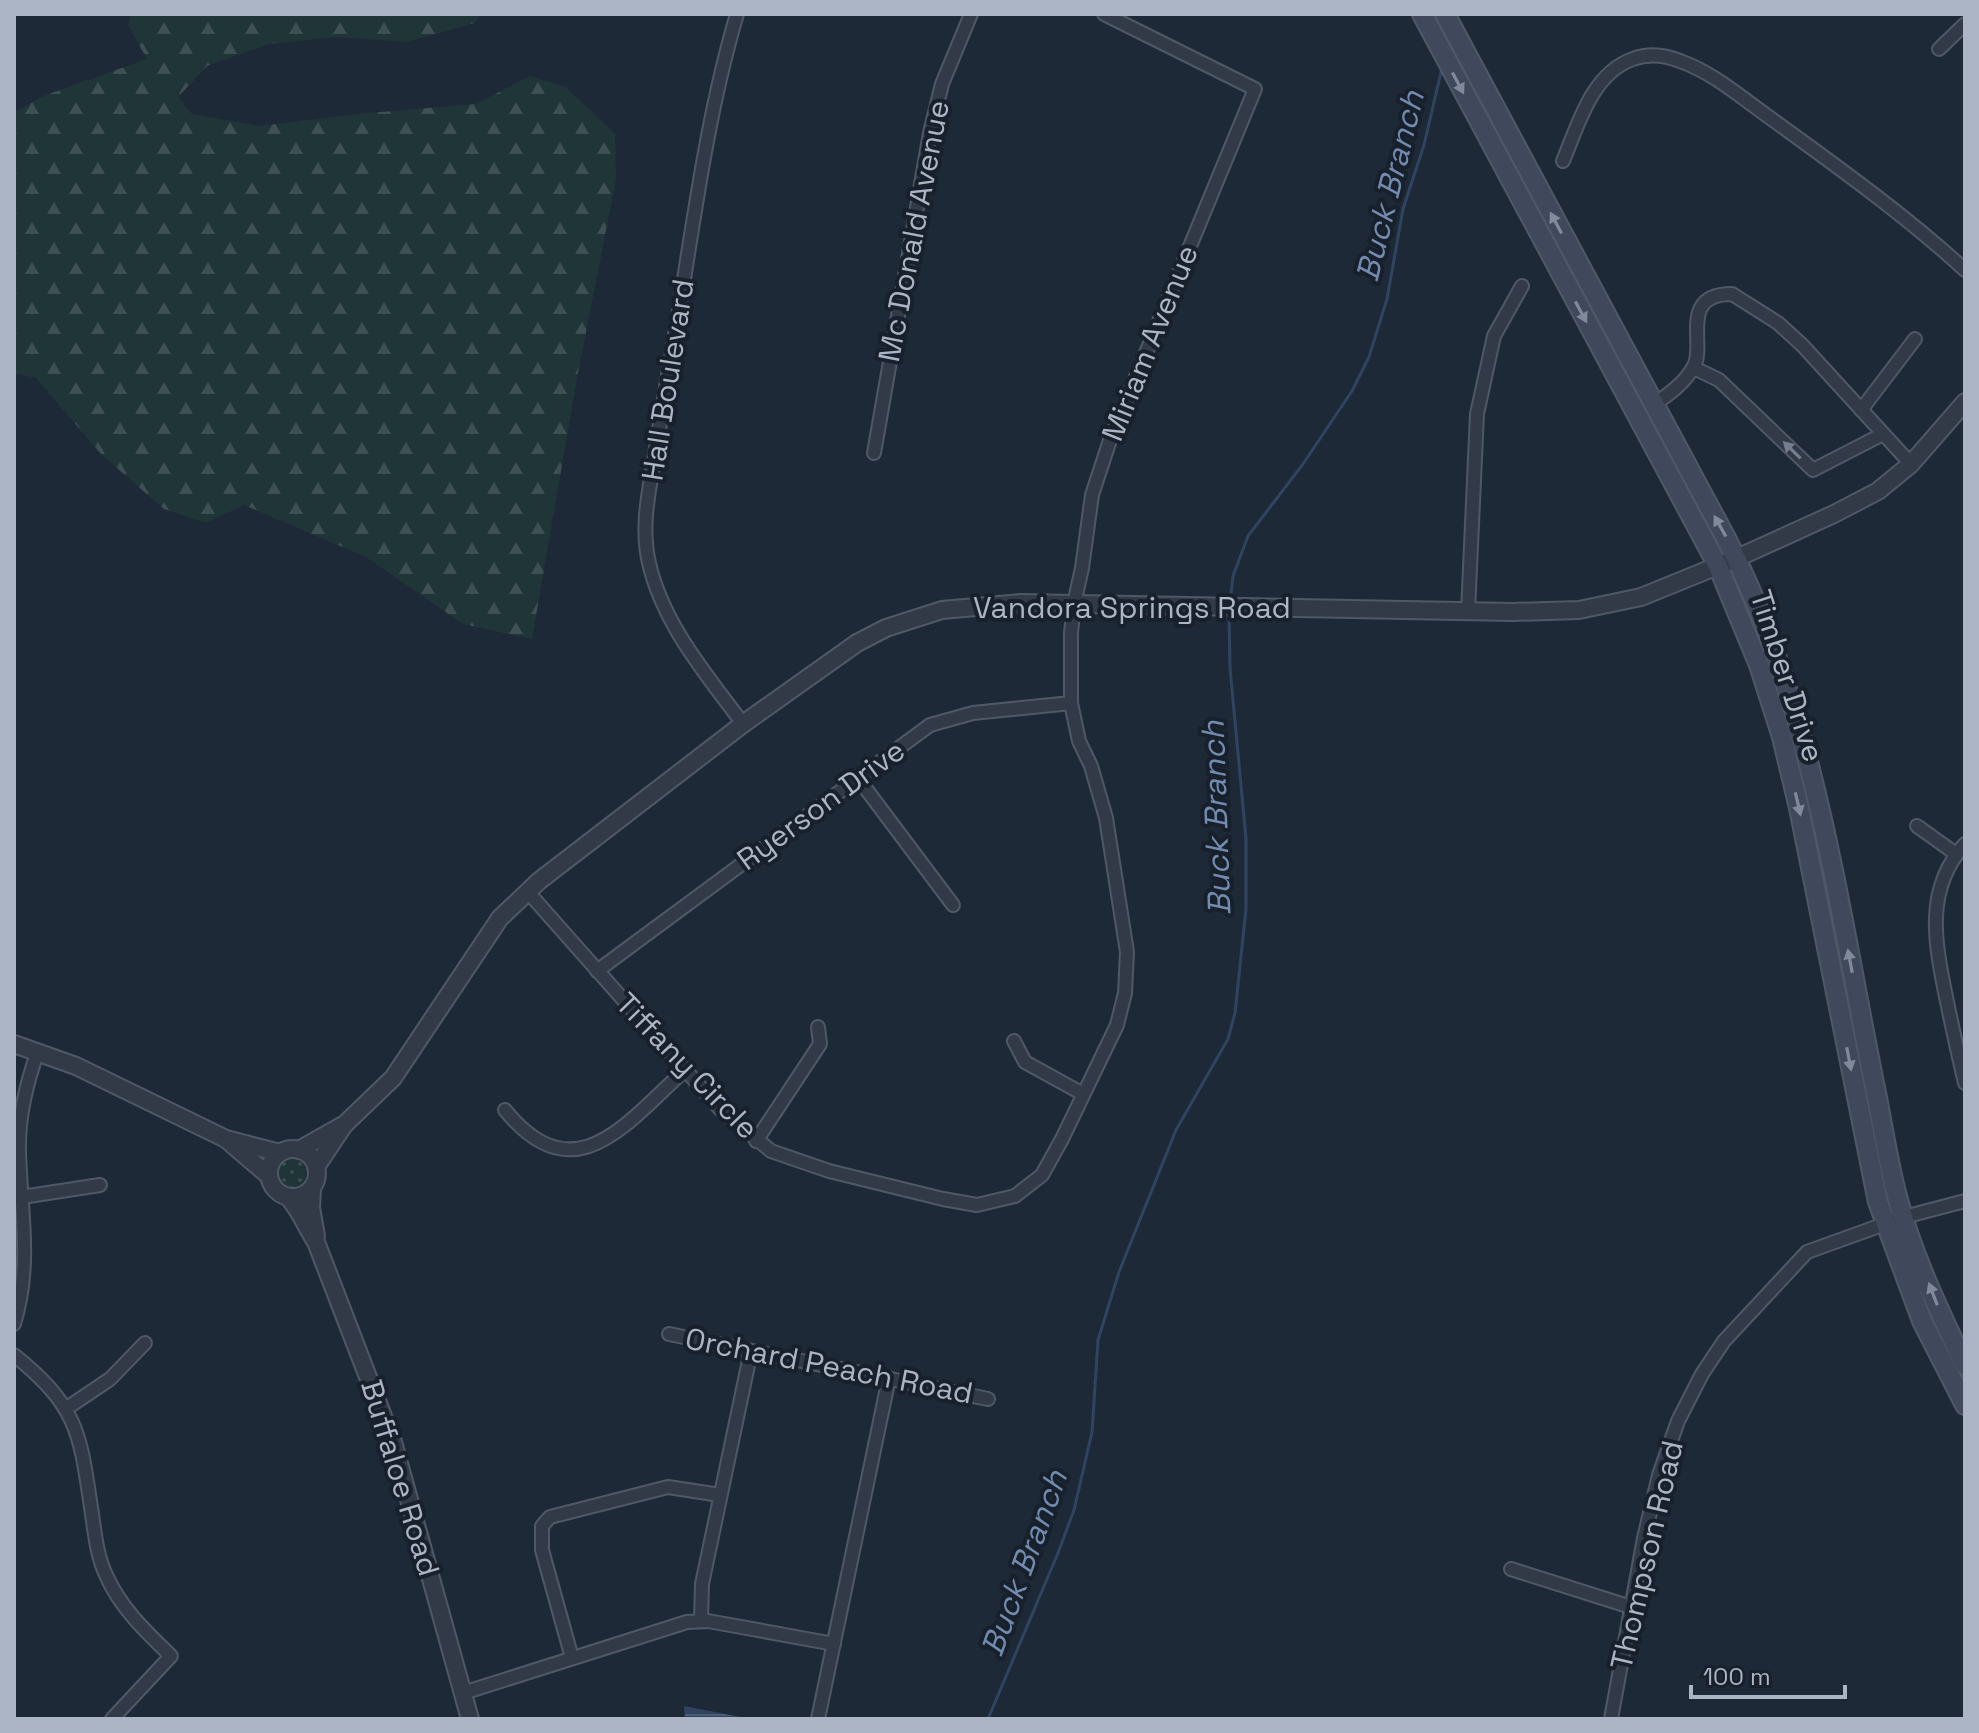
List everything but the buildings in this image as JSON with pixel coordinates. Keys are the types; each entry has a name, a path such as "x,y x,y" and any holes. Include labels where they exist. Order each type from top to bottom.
{"main road":[{"name":"Timber Drive","path":"1422,14 1718,566 1759,665 1782,737 1808,854 1878,1202 1922,1321 1965,1405"},
{"name":"Timber Drive","path":"1445,14 1737,558 1778,659 1802,731 1897,1196 1940,1313 1965,1365"}],"street":[{"name":"Hall Boulevard","path":"737,14 717,91 662,408 645,516 645,538 653,581 664,607 702,669 743,724"},
{"name":"Mc Donald Avenue","path":"874,453 930,133 942,84 971,14"},
{"name":"Miriam Avenue","path":"1074,604 1092,495 1110,440 1255,89 1104,14"},
{"path":"1939,49 1965,24"},
{"path":"1563,161 1588,102 1609,71 1634,58 1656,55 1671,57 1711,76 1827,159 1904,216 1965,270"},
{"path":"1468,612 1477,414 1494,336 1522,286"},
{"path":"1653,405 1675,390 1694,368 1697,355 1696,321 1702,308 1711,298 1732,294 1778,323 1794,338 1911,464"},
{"path":"1861,410 1915,339"},
{"path":"1694,368 1719,380 1813,470 1883,434"},
{"name":"Vandora Springs Road","path":"316,1167 345,1124 393,1078 500,918 539,881 743,724 857,643 886,628 942,610 969,606 1074,604 1468,612 1583,609 1641,597 1737,558 1878,491 1911,464 1965,402"},
{"name":"Tiffany Circle","path":"528,892 720,1109 756,1141 790,1160 977,1205 1015,1196 1042,1175 1117,1025 1125,993 1127,952 1106,818 1091,766 1079,741 1071,703 1074,604"},
{"name":"Ryerson Drive","path":"597,971 930,725 947,718 1071,703"},
{"path":"857,777 953,905"},
{"path":"1917,826 1960,849 1935,906 1934,940 1965,1083"},
{"path":"756,1141 820,1044 818,1027"},
{"path":"1014,1041 1025,1062 1083,1094"},
{"path":"14,1044 38,1051 139,1095 226,1139 280,1153 299,1150 307,1154 316,1167 312,1188 301,1196 288,1197 275,1190 269,1176 226,1139"},
{"path":"14,1324 26,1245 19,1151 22,1114 38,1051"},
{"path":"505,1110 532,1139 559,1150 589,1148 610,1137 685,1070"},
{"name":"Vandora Springs Road","path":"299,1150 345,1124"},
{"path":"269,1176 271,1163 280,1153"},
{"path":"22,1197 100,1185"},
{"name":"Buffaloe Road","path":"312,1188 311,1208 316,1242 393,1442 470,1719"},
{"name":"Buffaloe Road","path":"288,1197 299,1210 316,1242"},
{"name":"Thompson Road","path":"1611,1719 1644,1538 1663,1465 1678,1421 1724,1341 1807,1252 1885,1223 1965,1201"},
{"name":"Orchard Peach Road","path":"669,1334 988,1399"},
{"path":"67,1408 110,1379 145,1343"},
{"path":"701,1621 702,1584 751,1351"},
{"path":"14,1355 40,1376 67,1408 79,1433 104,1572 113,1591 133,1618 171,1656 112,1719"},
{"path":"818,1719 889,1378"},
{"path":"572,1658 542,1550 542,1526 550,1517 668,1487 720,1495"},
{"path":"1511,1569 1631,1607"},
{"path":"463,1693 687,1622 701,1621 834,1644"}],"green space":[{"path":"131,14 480,14 475,23 406,42 336,37 269,44 207,66 178,97 192,114 260,126 476,104 530,76 566,87 615,134 616,179 577,378 532,639 463,624 366,557 244,505 206,523 164,509 102,455 36,378 14,373 14,112 46,95 147,59 128,25"},
{"path":"292,1159 302,1163 306,1173 302,1183 292,1187 282,1183 278,1173 282,1163"}],"water":[{"path":"684,1706 750,1719 685,1719"}],"waterway":[{"name":"Buck Branch","path":"1230,602 1233,576 1248,536 1303,464 1352,391 1369,357 1387,299 1403,209 1424,145 1442,68"},
{"name":"Buck Branch","path":"988,1719 1074,1510 1092,1432 1098,1340 1119,1272 1176,1130 1228,1039 1235,1013 1246,909 1246,839 1230,668 1229,613"}]}
